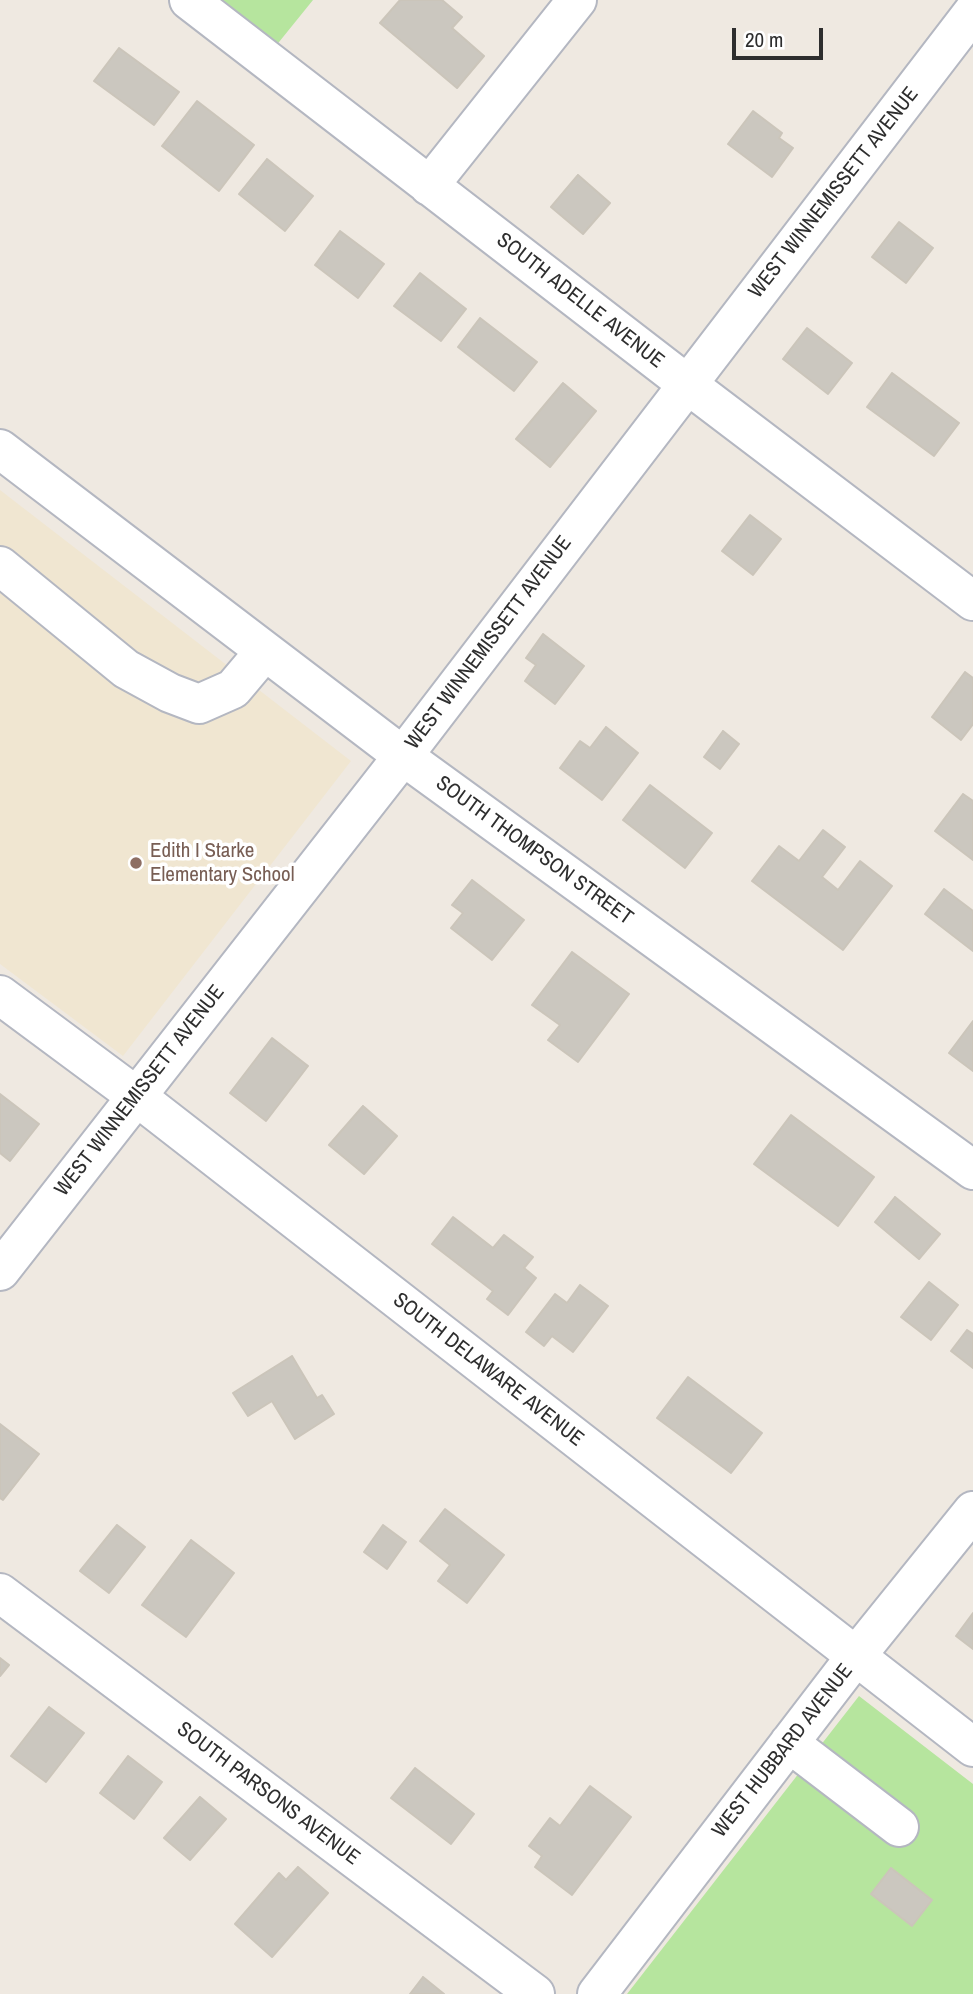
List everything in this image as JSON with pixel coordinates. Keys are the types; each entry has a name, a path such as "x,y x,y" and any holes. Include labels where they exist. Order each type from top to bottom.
{"street":[{"name":"SOUTH ADELLE AVENUE","path":"188,0 973,601"},
{"path":"429,186 577,0"},
{"name":"WEST WINNEMISSETT AVENUE","path":"0,1271 403,756 973,12"},
{"name":"SOUTH THOMPSON STREET","path":"0,449 403,756 973,1170"},
{"path":"0,566 126,669 170,693 199,704 233,689 265,651"},
{"name":"SOUTH DELAWARE AVENUE","path":"0,995 136,1096 973,1747"},
{"name":"WEST HUBBARD AVENUE","path":"597,1994 856,1656 973,1511"},
{"name":"SOUTH PARSONS AVENUE","path":"0,1594 536,1994"},
{"path":"789,1744 899,1827"}],"shaded area":[{"name":"Edith I Starke Elementary School","path":"0,490 351,761 123,1056 0,964"}],"green space":[{"path":"214,0 313,0 275,47"},
{"path":"859,1696 973,1784 973,1994 627,1994"}],"building":[{"path":"400,0 442,0 462,17 452,28 484,56 457,88 380,23"},
{"path":"119,48 179,92 154,125 94,81"},
{"path":"197,101 254,145 219,191 162,146"},
{"path":"753,111 782,133 779,138 793,148 772,177 728,144"},
{"path":"267,159 313,196 285,231 239,194"},
{"path":"578,175 610,203 583,234 551,207"},
{"path":"899,222 933,248 906,283 872,257"},
{"path":"340,231 384,264 358,298 315,265"},
{"path":"420,273 466,309 441,341 394,306"},
{"path":"480,318 537,362 514,391 458,347"},
{"path":"807,328 852,363 828,394 783,359"},
{"path":"892,373 959,423 934,456 867,407"},
{"path":"563,383 596,411 550,467 516,439"},
{"path":"750,515 781,539 753,575 722,551"},
{"path":"543,634 584,666 555,704 525,681 536,665 526,658"},
{"path":"965,672 973,678 973,724 961,740 932,717"},
{"path":"606,727 638,753 602,800 560,768 580,741 590,748"},
{"path":"723,731 739,744 720,769 704,757"},
{"path":"650,785 712,833 685,868 623,820"},
{"path":"963,794 973,801 973,860 935,831"},
{"path":"823,830 845,847 822,877 838,890 860,861 892,886 843,950 752,881 779,846 799,861"},
{"path":"472,880 524,920 492,960 451,928 463,913 452,905"},
{"path":"944,889 973,911 973,951 925,914"},
{"path":"572,952 629,994 578,1062 548,1040 560,1025 532,1005"},
{"path":"973,1021 973,1071 949,1053"},
{"path":"272,1038 308,1066 266,1121 230,1093"},
{"path":"0,1094 39,1124 10,1161 0,1153"},
{"path":"363,1106 397,1136 364,1174 329,1145"},
{"path":"791,1115 874,1177 838,1226 754,1164"},
{"path":"895,1197 940,1234 919,1259 875,1222"},
{"path":"453,1217 493,1248 504,1235 533,1257 524,1268 536,1278 508,1315 487,1299 493,1291 432,1244"},
{"path":"929,1282 958,1305 931,1340 901,1317"},
{"path":"580,1285 608,1306 573,1352 552,1336 544,1346 526,1332 555,1294 567,1303"},
{"path":"967,1330 973,1334 973,1368 951,1351"},
{"path":"292,1356 317,1398 322,1395 334,1414 295,1439 272,1401 248,1416 233,1393"},
{"path":"688,1377 762,1433 731,1473 657,1418"},
{"path":"0,1424 39,1454 3,1500 0,1498"},
{"path":"445,1509 504,1555 467,1603 438,1581 450,1565 420,1541"},
{"path":"117,1525 145,1547 109,1593 80,1571"},
{"path":"383,1525 406,1542 387,1569 364,1552"},
{"path":"191,1540 234,1573 186,1637 142,1605"},
{"path":"973,1613 973,1649 956,1636"},
{"path":"0,1658 9,1665 0,1676"},
{"path":"49,1707 84,1733 46,1782 11,1756"},
{"path":"128,1756 162,1782 134,1819 100,1793"},
{"path":"415,1768 474,1814 451,1844 391,1798"},
{"path":"590,1786 631,1817 572,1895 535,1867 542,1856 529,1846 550,1818 560,1826"},
{"path":"200,1797 226,1819 190,1860 164,1838"},
{"path":"298,1867 328,1893 272,1957 235,1924 279,1873 286,1880"},
{"path":"891,1868 932,1900 912,1926 871,1894"},
{"path":"423,1977 444,1994 410,1994"}],"place":[{"name":"Edith I Starke Elementary School","path":"136,863"}]}
